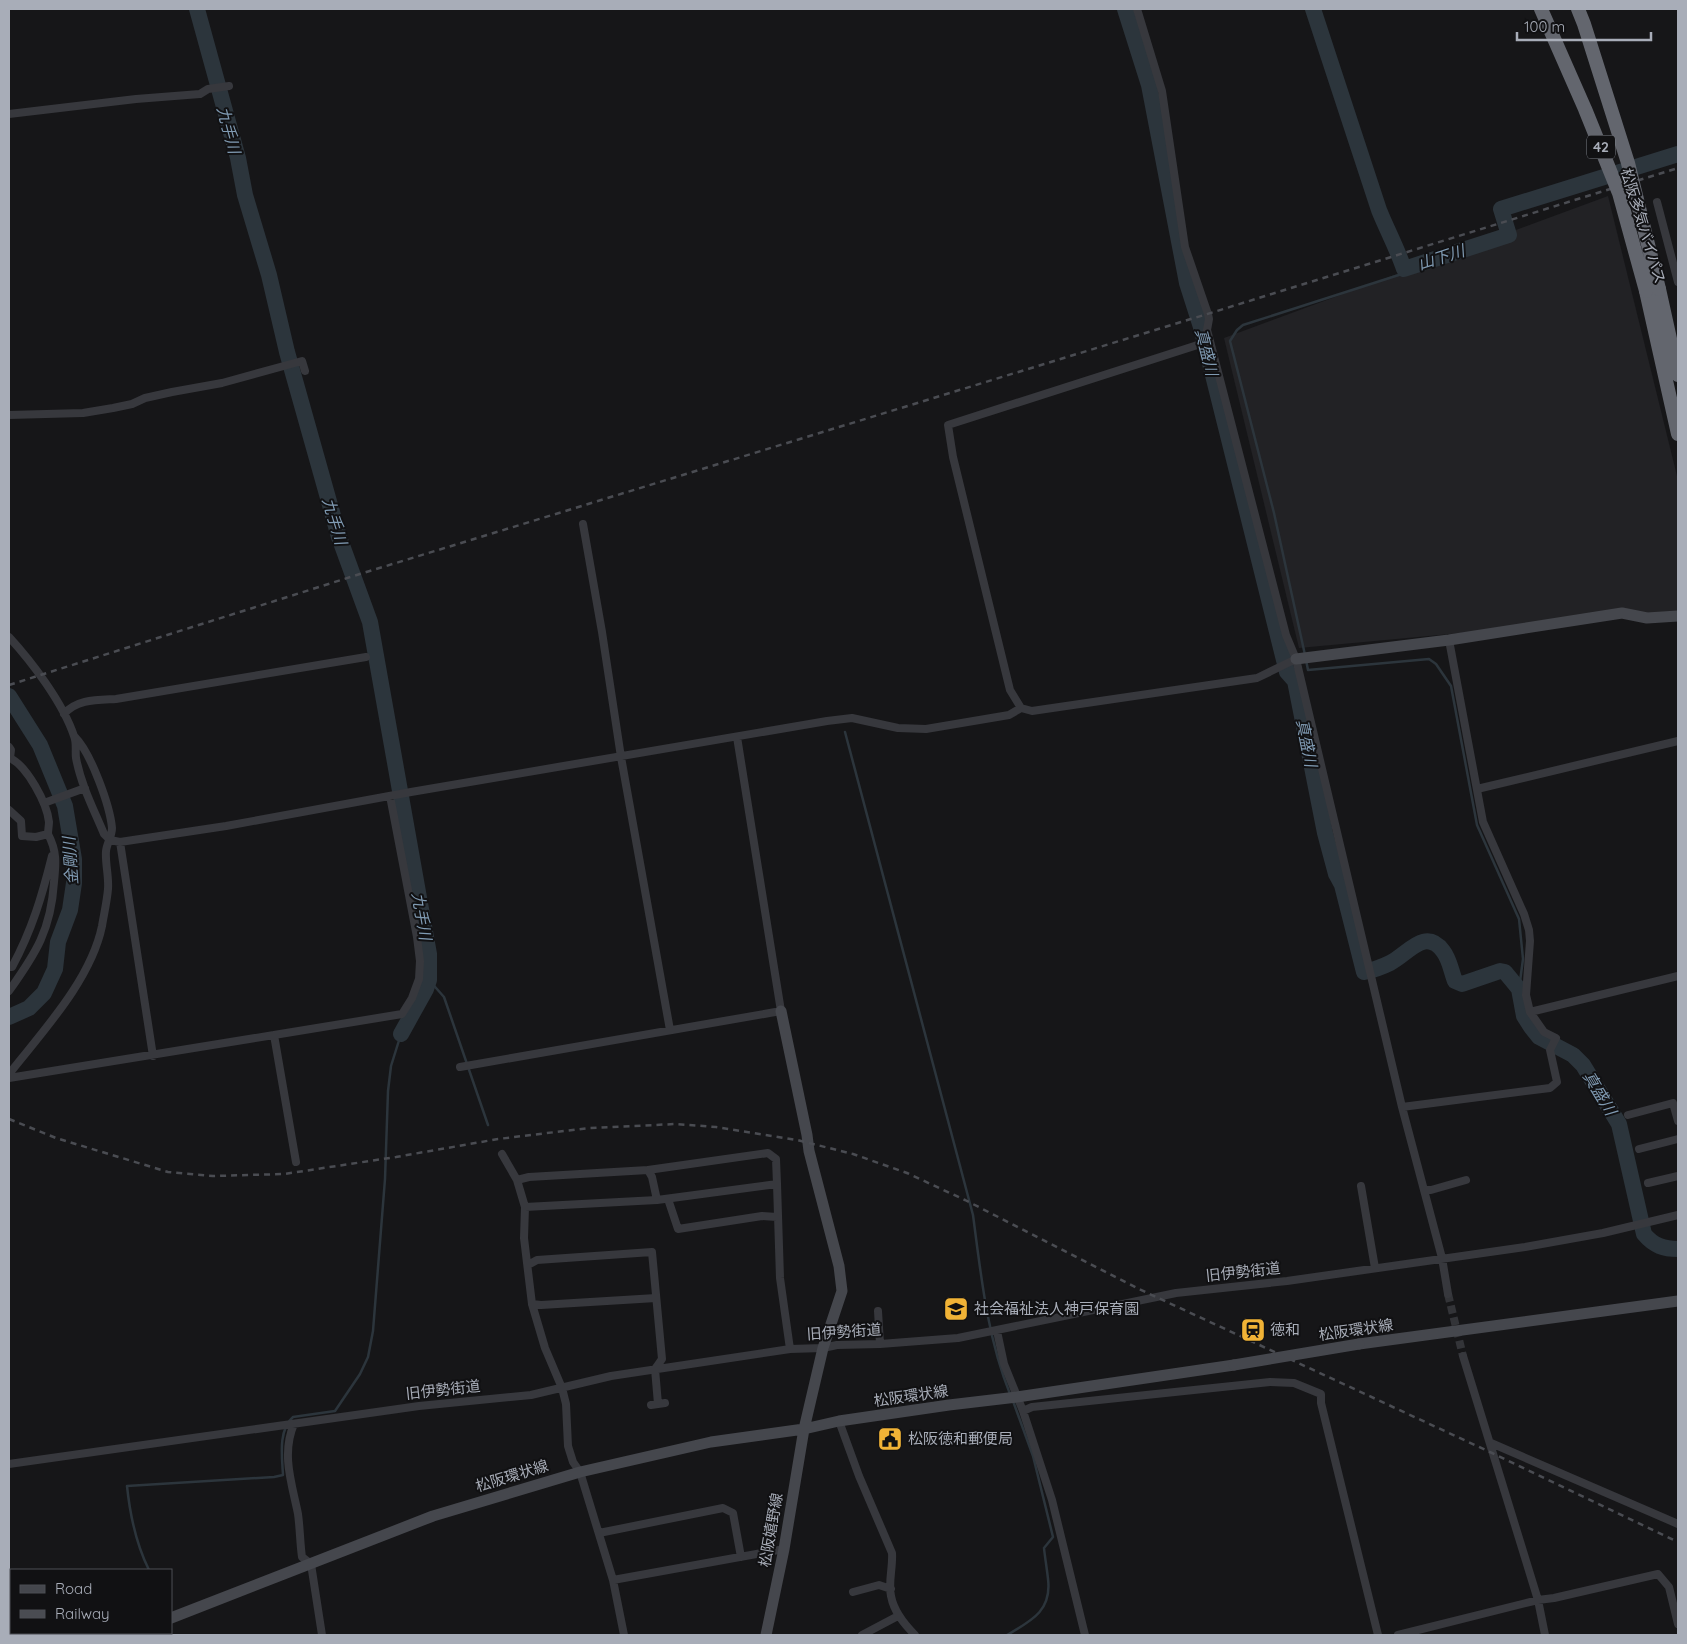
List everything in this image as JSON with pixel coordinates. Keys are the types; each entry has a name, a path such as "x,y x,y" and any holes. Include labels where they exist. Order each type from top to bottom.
{"highway":[{"name":"松阪多気バイパス","path":"1541,9 1619,193 1678,375"},
{"name":"松阪多気バイパス","path":"1578,9 1628,163 1678,434"}],"main road":[{"path":"1298,659 1449,640 1622,613 1647,618 1678,616"},
{"name":"松阪嬉野線","path":"766,1635 784,1549 804,1429 823,1348 842,1291 841,1275 809,1151 781,1012"},
{"name":"松阪環状線","path":"172,1618 433,1516 580,1472 711,1442 949,1405 1017,1397 1234,1365 1359,1344 1678,1301"}],"street":[{"path":"1137,9 1162,91 1185,247 1208,314 1207,330 1286,634 1298,659 1371,979 1402,1107 1442,1258 1448,1294"},
{"path":"9,114 136,99 200,94 208,89 229,86"},
{"path":"1656,202 1678,282"},
{"path":"1210,341 948,425 953,456 1010,690 1021,708 1032,711 1257,678 1298,659"},
{"path":"9,415 83,412 113,408 132,404 145,398 222,383 302,361 305,371"},
{"path":"582,524 670,1030"},
{"path":"9,637 29,659 64,714 75,737 81,743 93,768 110,814 112,831 106,851 108,889 101,929 90,960 71,994 9,1076"},
{"path":"1402,1107 1550,1088 1557,1082 1550,1050 1556,1038 1544,1032 1530,1012 1526,995 1530,941 1529,930 1524,914 1483,822 1449,640"},
{"path":"64,714 70,707 87,700 116,699 366,657"},
{"path":"75,737 76,758 82,789 104,834 110,840 120,842 226,826 827,721 852,718 898,728 926,728 1009,715 1021,708"},
{"path":"460,1067 781,1012 737,737"},
{"path":"1477,789 1678,741"},
{"path":"9,748 11,750 10,758 17,761 33,783 44,804 49,822 48,834 54,846 56,866 53,901 47,926 32,959 9,991"},
{"path":"44,804 82,789"},
{"path":"9,1076 153,1056 402,1014 412,998 419,979 420,960 390,796"},
{"path":"9,810 21,821 22,836 36,837 48,834"},
{"path":"120,842 153,1056"},
{"path":"9,967 12,967 28,937 44,891 54,846"},
{"path":"1530,1012 1678,976"},
{"path":"274,1035 296,1162"},
{"path":"1628,1115 1673,1103 1678,1121"},
{"path":"1639,1149 1678,1139"},
{"path":"517,1180 529,1177 648,1170 768,1153 776,1159 780,1278 790,1350"},
{"path":"502,1154 517,1180 525,1207 524,1238 532,1304 545,1348 562,1388 567,1411 568,1446 573,1462 580,1472 614,1580 624,1635"},
{"path":"648,1170 652,1177 657,1200"},
{"path":"1648,1183 1678,1176"},
{"path":"1424,1190 1431,1190 1466,1180"},
{"path":"525,1207 668,1199 776,1184"},
{"path":"1361,1186 1375,1268"},
{"path":"668,1199 678,1229 762,1216 777,1217"},
{"name":"旧伊勢街道","path":"9,1464 419,1406 531,1395 611,1376 790,1350 823,1348 837,1345 958,1338 1176,1293 1287,1281 1524,1247 1603,1233 1678,1216"},
{"path":"528,1265 537,1260 652,1252 662,1360 655,1369 658,1404"},
{"path":"532,1304 656,1298"},
{"path":"878,1311 880,1344"},
{"path":"997,1331 1004,1364 1023,1411 1038,1470 1052,1500 1084,1635"},
{"path":"1463,1356 1538,1600 1545,1635"},
{"path":"1023,1411 1032,1407 1270,1382 1294,1383 1321,1394 1321,1403 1378,1635"},
{"path":"839,1422 859,1476 892,1553 890,1595 898,1616 912,1634"},
{"path":"294,1424 288,1436 288,1474 298,1516 302,1556 311,1564 322,1635"},
{"path":"1491,1443 1678,1524"},
{"path":"282,1490 292,1487"},
{"path":"599,1533 723,1508 733,1513 741,1557"},
{"path":"614,1580 784,1549"},
{"path":"1398,1635 1538,1600 1658,1574 1669,1587 1678,1624"},
{"path":"853,1592 879,1585 891,1590"},
{"path":"862,1635 898,1616"}],"shaded area":[{"path":"1608,196 1678,480 1678,613 1299,648 1224,338"}],"waterway":[{"name":"九手川","path":"197,9 238,158 245,195 269,275 287,352 339,537 370,622 429,954 429,980 426,989 401,1034"},
{"name":"真盛川","path":"1125,9 1149,85 1187,283 1201,327 1287,672 1295,681 1325,833 1336,874 1342,885 1364,972 1387,964 1416,945 1430,941 1443,951 1455,981 1462,984 1500,971 1505,972 1519,989 1524,1016 1531,1027 1539,1037 1573,1055 1583,1065 1619,1124 1644,1234 1660,1246 1678,1249"},
{"name":"山下川","path":"1313,9 1379,210 1404,269 1509,235 1501,209 1678,154"},
{"path":"1305,655 1274,513 1230,341 1237,330 1243,325 1405,273 1404,269"},
{"path":"1306,660 1308,670 1429,659 1436,664 1451,686 1477,825 1519,919 1523,959 1519,989"},
{"name":"金剛川","path":"9,696 40,745 65,806 74,859 74,883 70,910 58,942 55,969 44,993 29,1008 9,1017"},
{"path":"845,732 973,1215 990,1328 1010,1394"},
{"path":"429,980 444,997 488,1125"},
{"path":"149,1569 140,1550 134,1529 127,1486 283,1475 282,1444 288,1422 293,1417 335,1411 360,1374 368,1357 373,1331 385,1179 388,1091 391,1066 401,1034"},
{"path":"1007,1635 1032,1620 1047,1599 1048,1579 1044,1548 1053,1537 1033,1456 1013,1401"}],"tunnel":[{"path":"1448,1294 1463,1356"}],"railway":[{"path":"9,685 360,574 1678,168"},
{"path":"9,1119 56,1138 168,1172 213,1176 284,1174 498,1139 589,1128 676,1124 716,1127 797,1140 853,1154 907,1173 965,1200 1139,1289 1492,1453 1678,1542"}],"place":[{"name":"社会福祉法人神戸保育園","path":"956,1309"},
{"name":"徳和","path":"1253,1330"},
{"name":"松阪徳和郵便局","path":"890,1439"}]}
